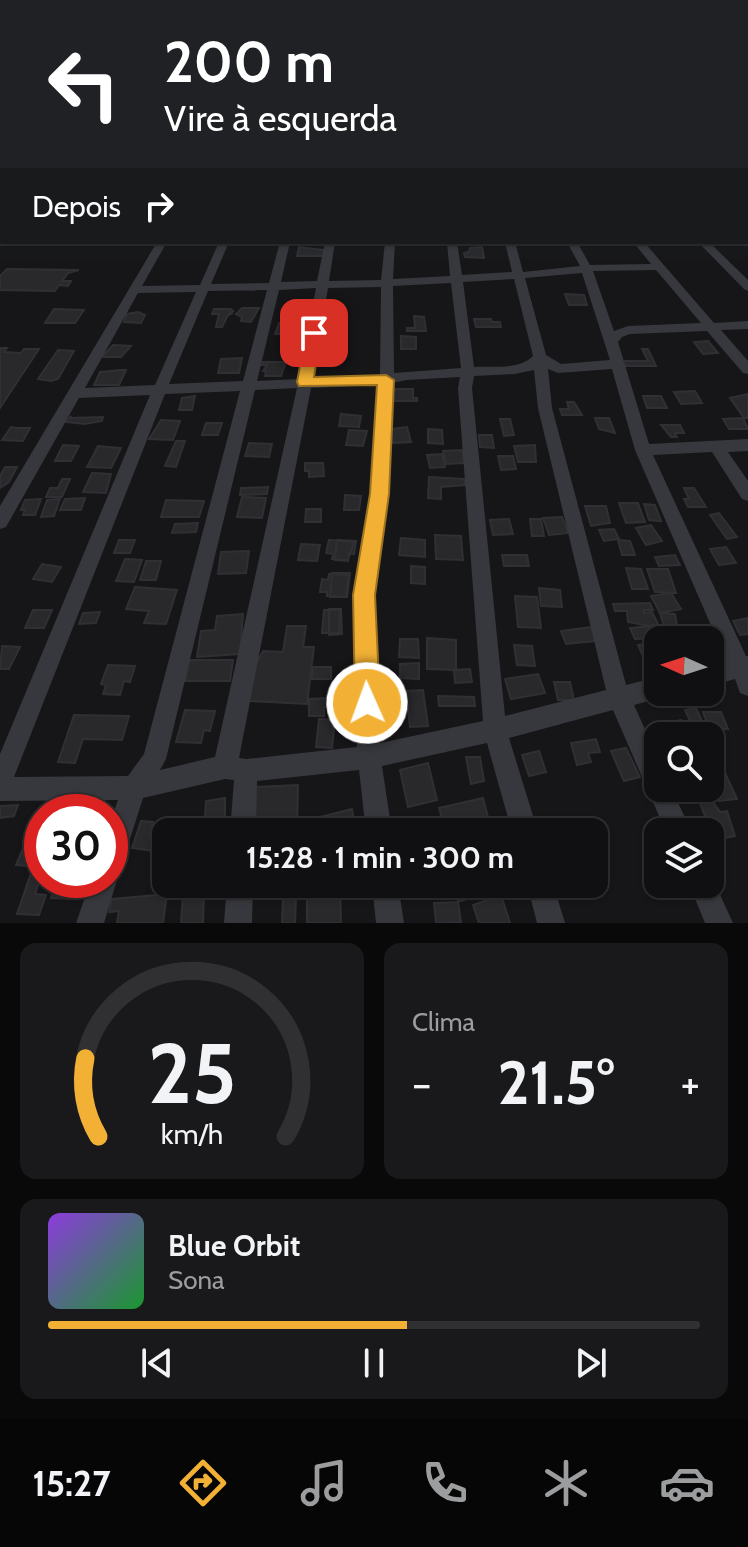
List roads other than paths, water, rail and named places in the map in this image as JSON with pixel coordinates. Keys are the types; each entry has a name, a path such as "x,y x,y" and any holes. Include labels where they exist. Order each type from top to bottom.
{"street":[{"path":"0,522 6,500 74,393 161,244"},
{"path":"0,783 159,391 206,290 223,244"},
{"path":"128,806 134,788 154,759 284,244"},
{"path":"241,818 236,769 330,244"},
{"path":"377,818 369,757 364,595 379,494 389,367 387,283 390,244"},
{"path":"452,244 468,371 465,388 495,730 521,818"},
{"path":"510,244 540,357 545,408 619,698 644,753"},
{"path":"573,244 586,268 643,450 745,672 724,674"},
{"path":"640,244 748,370"},
{"path":"705,244 748,287"},
{"path":"135,290 387,283 575,272 586,268 659,267"},
{"path":"611,342 617,334 628,330 748,325"},
{"path":"74,393 386,380 468,371 515,370 530,367 540,357"},
{"path":"540,357 558,369 618,364"},
{"path":"715,445 748,494"},
{"path":"643,450 748,445"},
{"path":"0,789 134,788 236,769 369,757 495,730 644,692"},
{"path":"90,923 98,898"},
{"path":"238,923 239,898"},
{"path":"387,898 390,923"},
{"path":"544,898 551,923"},
{"path":"708,898 719,923"}]}
